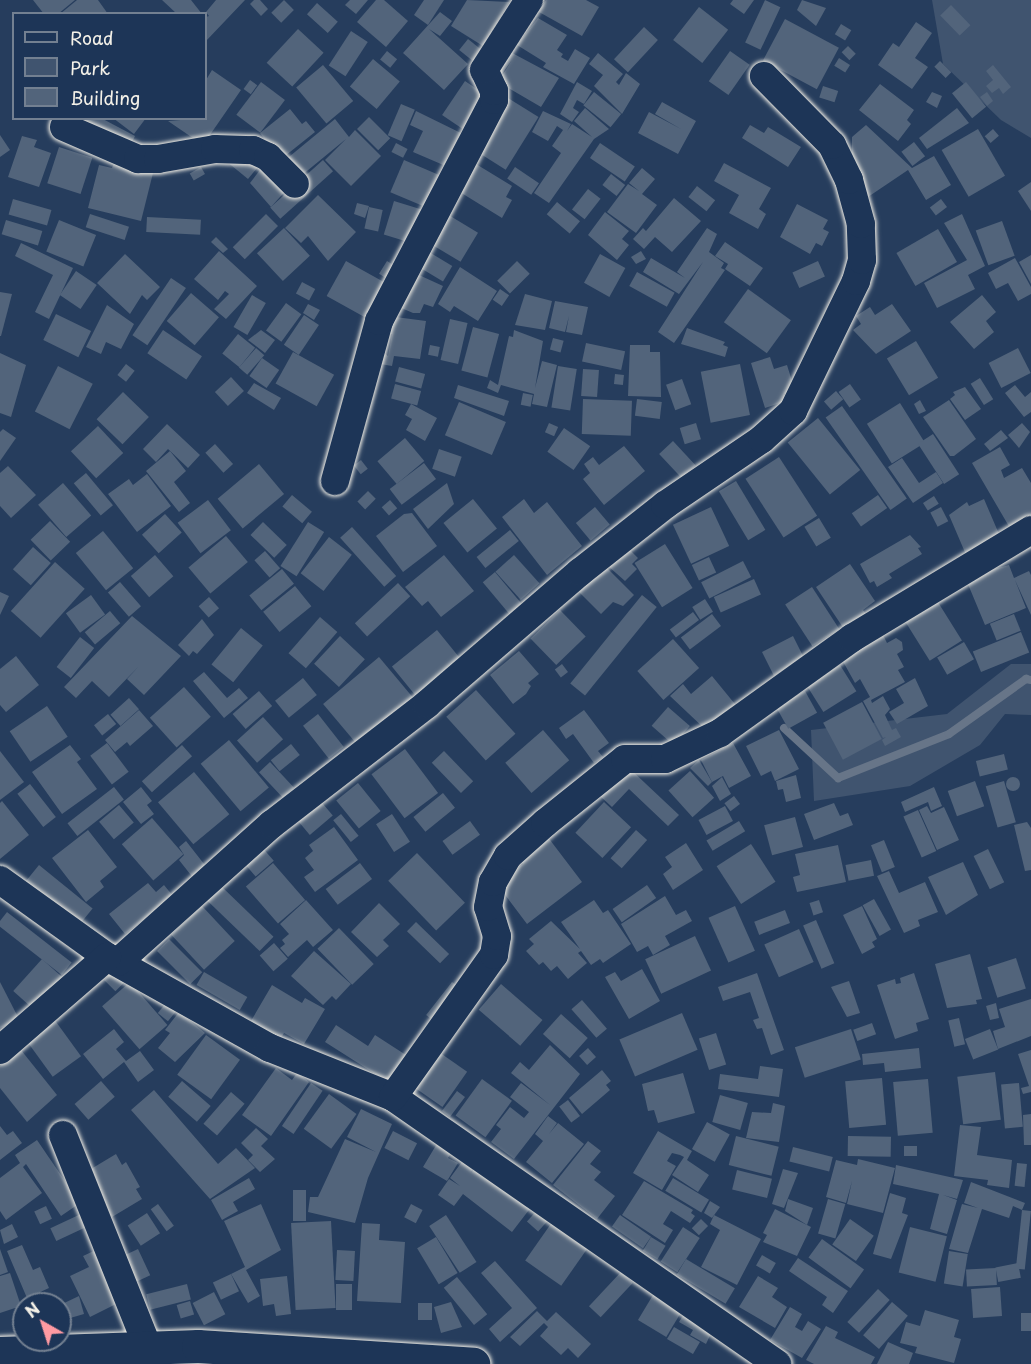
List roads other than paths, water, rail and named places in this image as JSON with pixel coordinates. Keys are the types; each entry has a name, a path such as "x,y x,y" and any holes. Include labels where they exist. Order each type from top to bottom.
{"street":[{"path":"335,481 379,321 494,100 494,92 484,70 529,0"},
{"path":"0,1050 113,960 272,824 427,704 580,572 665,505 762,439 793,411 856,282 862,260 861,224 849,180 832,145 764,76"},
{"path":"64,127 138,159 158,159 215,148 253,150 268,157 295,184"},
{"path":"393,1096 494,955 497,936 488,907 493,882 508,856 545,823 625,759 665,759 720,733 852,638 1031,530"},
{"path":"0,880 113,960 270,1048 393,1096 777,1364"},
{"path":"63,1135 148,1347"},
{"path":"0,1353 148,1347 294,1357 473,1364"}],"waterway":[{"path":"784,728 838,778 949,734 1026,679 1031,680"}]}
